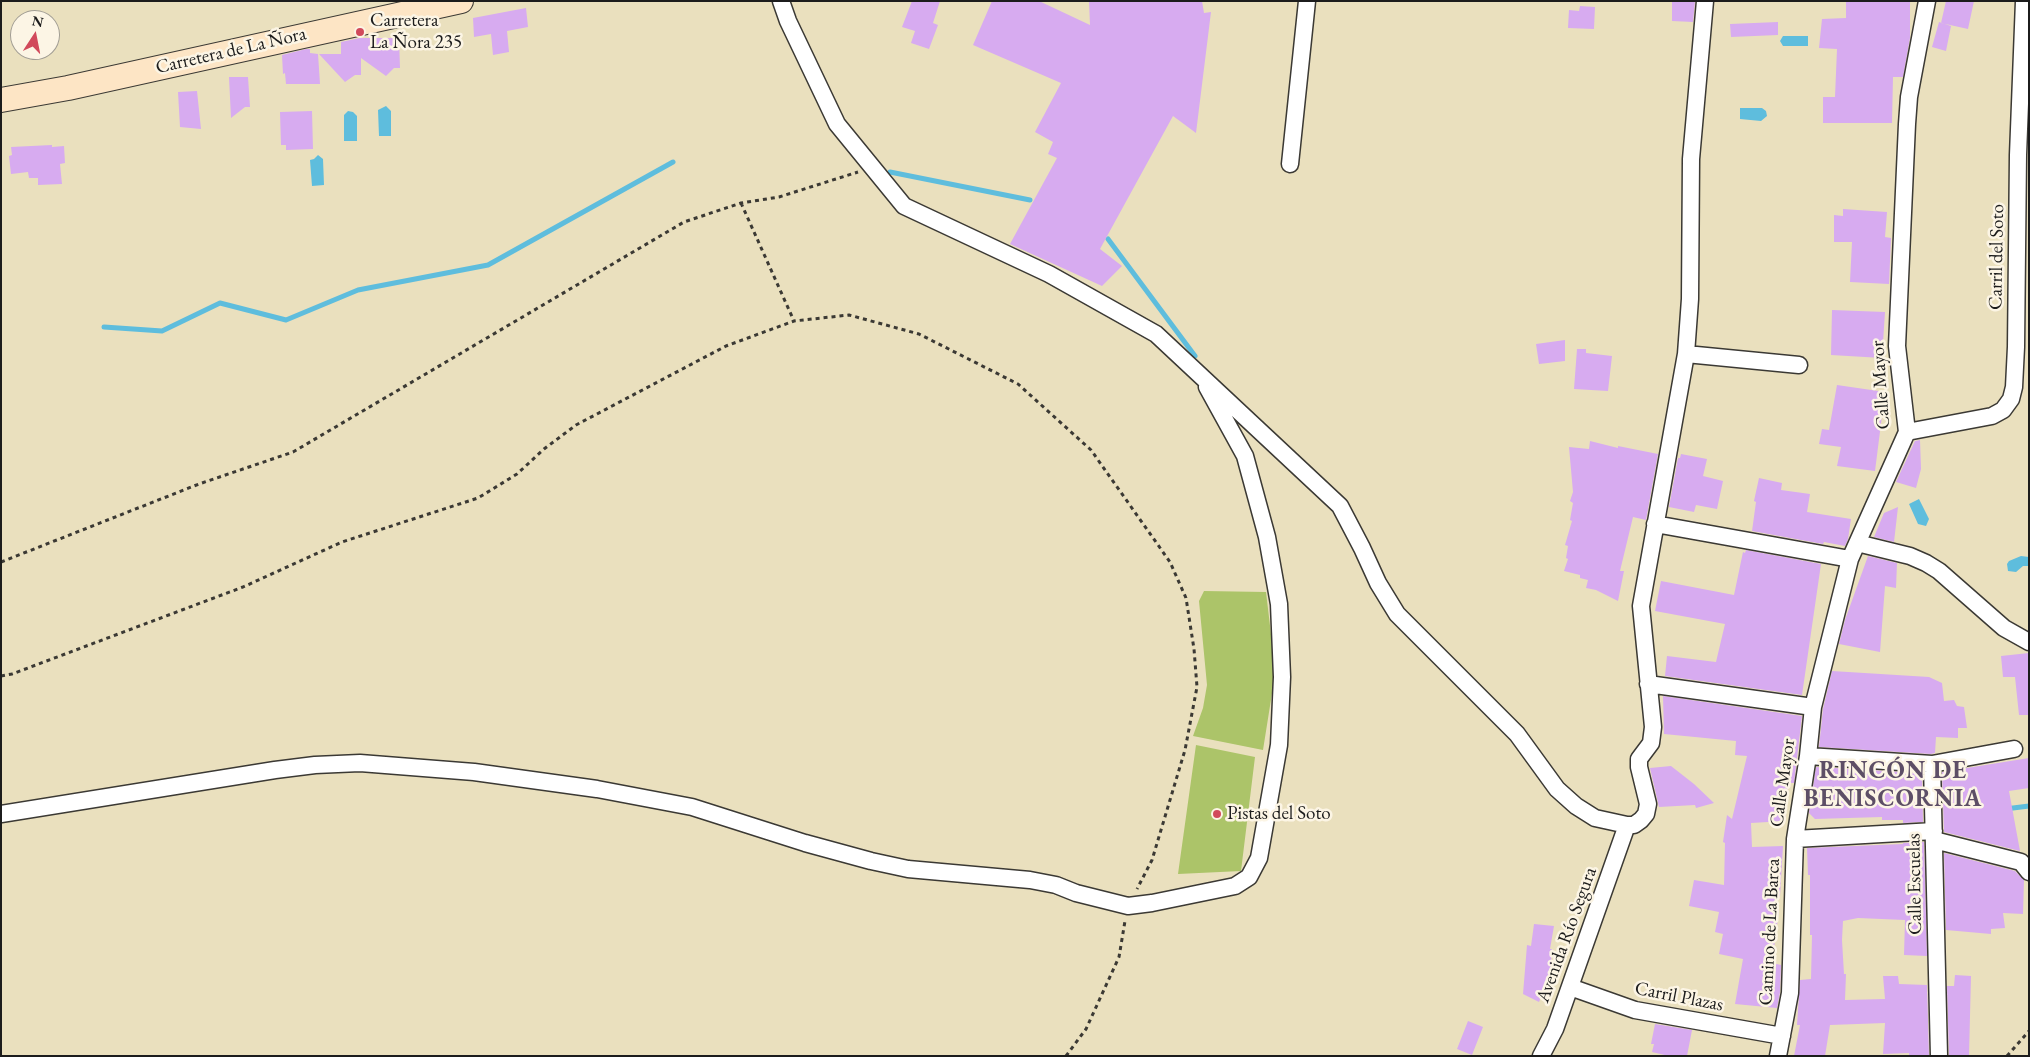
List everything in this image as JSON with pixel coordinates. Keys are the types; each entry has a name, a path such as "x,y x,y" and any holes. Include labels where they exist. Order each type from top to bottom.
{"main road":[{"name":"Carretera de La Ñora","path":"1,100 68,88 461,1"}],"street":[{"path":"781,1 788,21 837,124 904,206 1049,274 1156,334 1340,506 1378,584 1397,614 1517,734 1557,789 1576,806 1595,818 1627,826 1634,825 1641,820 1646,814 1648,804 1639,767 1639,759 1653,735 1641,606 1654,524 1686,354 1690,299 1691,159 1705,1"},
{"path":"1290,164 1307,1"},
{"name":"Calle Mayor","path":"1795,839 1808,756 1813,707 1850,559 1907,432 1897,346 1906,134 1909,97 1927,1"},
{"name":"Carril del Soto","path":"1907,432 1992,416 2003,410 2011,399 2022,345 2024,1"},
{"path":"1686,354 1799,365"},
{"path":"1,814 316,764 360,763 474,772 597,789 692,807 806,843 871,861 908,869 1030,880 1056,885 1076,893 1128,906 1236,886 1249,877 1259,858 1279,744 1282,677 1279,604 1267,537 1244,456 1200,375"},
{"path":"1654,524 1850,559"},
{"path":"1857,542 1910,556 1926,563 1939,571 2004,628 2029,642"},
{"path":"1648,684 1813,707"},
{"path":"1808,756 1932,764 2014,749"},
{"name":"Calle Escuelas","path":"1932,764 1939,1056"},
{"name":"Avenida Río Segura","path":"1541,1056 1555,1029 1627,826"},
{"path":"1795,839 1934,835 2021,862 2029,872"},
{"name":"Camino de La Barca","path":"1778,1056 1790,993 1795,839"},
{"name":"Carril Plazas","path":"1570,988 1635,1010 1782,1036"}],"path":[{"path":"1,562 198,484 293,452 684,222 741,203 779,197 872,168"},
{"path":"741,203 794,320"},
{"path":"1,676 12,674 243,587 342,542 478,498 517,474 544,449 576,425 726,346 794,320 849,315 919,334 1018,384 1091,450 1170,562 1186,598 1194,649 1197,687 1184,750 1152,860 1128,906 1119,957 1086,1029 1066,1056"},
{"path":"2008,1056 2029,1032"}],"green space":[{"path":"1204,591 1266,592 1273,651 1273,687 1263,750 1193,736 1203,708 1207,685 1199,601"},
{"name":"Pistas del Soto","path":"1196,745 1255,757 1241,871 1178,874"}],"water":[{"path":"1783,36 1808,36 1808,46 1783,46 1780,41"},
{"path":"386,106 391,111 391,136 379,136 378,110"},
{"path":"1740,108 1762,108 1766,111 1767,116 1761,121 1740,119"},
{"path":"348,111 353,112 357,116 357,141 344,141 344,115"},
{"path":"318,155 323,159 324,185 312,186 310,160"},
{"path":"1919,499 1929,519 1926,526 1918,524 1909,504"},
{"path":"2021,556 2029,557 2029,566 2023,566 2016,572 2008,571 2007,564 2009,561"}],"building":[{"path":"912,1 940,1 933,23 938,25 929,49 911,43 915,31 902,27"},
{"path":"992,1 1039,1 1090,25 1089,1 1202,1 1204,13 1211,12 1196,133 1173,116 1100,249 1122,266 1102,286 1010,244 1057,158 1048,154 1053,142 1035,132 1061,83 973,45"},
{"path":"1672,1 1695,1 1693,22 1672,21"},
{"path":"1846,1 1910,1 1910,38 1903,77 1893,77 1892,123 1823,123 1823,97 1835,97 1837,49 1819,48 1822,19 1846,18"},
{"path":"1946,1 1974,1 1968,29 1941,23"},
{"path":"1580,6 1595,7 1594,29 1568,28 1569,10 1579,11"},
{"path":"526,8 528,27 507,31 509,52 493,55 491,34 474,37 473,18"},
{"path":"1778,22 1778,35 1731,37 1730,24"},
{"path":"1939,22 1951,26 1946,51 1932,47"},
{"path":"360,38 399,38 400,68 394,68 386,76 361,58 361,75 355,75 345,82 319,54 341,54 341,42"},
{"path":"310,49 310,53 318,54 320,84 286,84 285,73 283,74 282,55"},
{"path":"229,77 248,77 250,107 245,107 231,118"},
{"path":"197,91 201,129 180,127 178,92"},
{"path":"312,111 313,149 286,150 286,145 281,145 280,112"},
{"path":"52,145 52,147 64,146 65,163 60,164 62,184 38,185 38,178 29,178 28,172 11,174 9,156 12,155 11,147"},
{"path":"1843,209 1887,212 1885,237 1891,238 1889,284 1850,282 1852,242 1834,242 1834,215 1843,216"},
{"path":"1832,310 1885,312 1882,358 1831,355"},
{"path":"1565,340 1565,361 1539,364 1536,344"},
{"path":"1577,349 1586,349 1586,353 1612,356 1608,391 1574,389"},
{"path":"1837,385 1885,392 1875,471 1837,466 1841,447 1819,444 1822,429 1829,430"},
{"path":"1920,440 1921,469 1916,488 1896,482 1915,441"},
{"path":"1590,441 1618,448 1618,446 1658,454 1646,520 1633,517 1620,571 1624,571 1618,601 1596,590 1586,588 1588,580 1580,578 1580,575 1564,571 1568,559 1566,558 1568,546 1565,545 1572,521 1570,520 1573,503 1570,501 1573,492 1569,447 1589,449"},
{"path":"1681,454 1707,459 1703,476 1723,481 1717,509 1696,505 1694,512 1669,507 1678,458 1680,458"},
{"path":"1759,478 1782,483 1781,490 1810,494 1807,512 1851,519 1845,546 1824,542 1823,544 1752,531 1756,502 1754,501"},
{"path":"1898,507 1894,542 1874,537 1884,513"},
{"path":"1746,550 1821,564 1802,695 1665,676 1667,656 1716,662 1725,624 1655,611 1661,581 1734,595 1743,552 1745,553"},
{"path":"1868,556 1897,563 1896,588 1885,586 1880,652 1839,644 1845,620"},
{"path":"2029,653 2029,715 2019,715 2015,677 2003,677 2001,656"},
{"path":"1832,671 1929,677 1942,683 1944,701 1954,700 1957,706 1964,707 1967,728 1958,728 1958,738 1936,737 1935,753 1931,754 1819,747 1823,709"},
{"path":"1663,696 1802,716 1794,783 1788,783 1785,821 1751,823 1752,847 1783,846 1780,896 1772,903 1779,910 1772,963 1781,965 1780,992 1777,1008 1735,1004 1743,959 1719,954 1723,934 1715,932 1719,912 1689,906 1694,880 1724,885 1725,843 1723,842 1727,815 1732,819 1747,756 1735,755 1736,741 1664,734"},
{"path":"2029,758 2029,788 2009,791 2020,851 1944,832 1942,772"},
{"path":"1671,766 1714,803 1696,808 1695,805 1659,807 1650,768"},
{"path":"1816,767 1922,773 1923,822 1903,823 1903,820 1882,820 1882,817 1815,819 1809,813"},
{"path":"1924,842 1927,956 1904,955 1905,920 1858,918 1843,921 1842,940 1844,974 1846,974 1845,1000 1885,999 1883,976 1898,976 1899,984 1927,985 1929,1056 1909,1056 1909,1053 1883,1054 1885,1023 1830,1025 1825,1056 1794,1056 1800,1025 1797,1025 1800,980 1811,979 1812,935 1810,935 1810,875 1808,875 1807,848"},
{"path":"1944,853 2015,871 2024,880 2023,914 2003,913 2005,928 1991,929 1991,934 1946,930"},
{"path":"1534,924 1554,926 1550,949 1552,949 1550,974 1539,1002 1523,994 1527,945 1531,946"},
{"path":"1955,975 1971,976 1969,1056 1949,1056 1947,986 1954,986"},
{"path":"1468,1021 1483,1027 1472,1055 1457,1049"},
{"path":"1655,1024 1692,1030 1687,1056 1669,1056 1652,1052 1654,1044 1651,1044"}],"waterway":[{"path":"104,327 162,331 220,303 286,320 358,290 488,265 673,162"},
{"path":"890,172 1030,200"},
{"path":"1108,239 1195,356"},
{"path":"2005,809 2029,806"}],"place":[{"name":"Carretera La Ñora 235","path":"360,32"},
{"name":"Pistas del Soto","path":"1217,814"}],"district":[{"name":"RINCÓN DE BENISCORNIA","path":"1893,785"}]}
